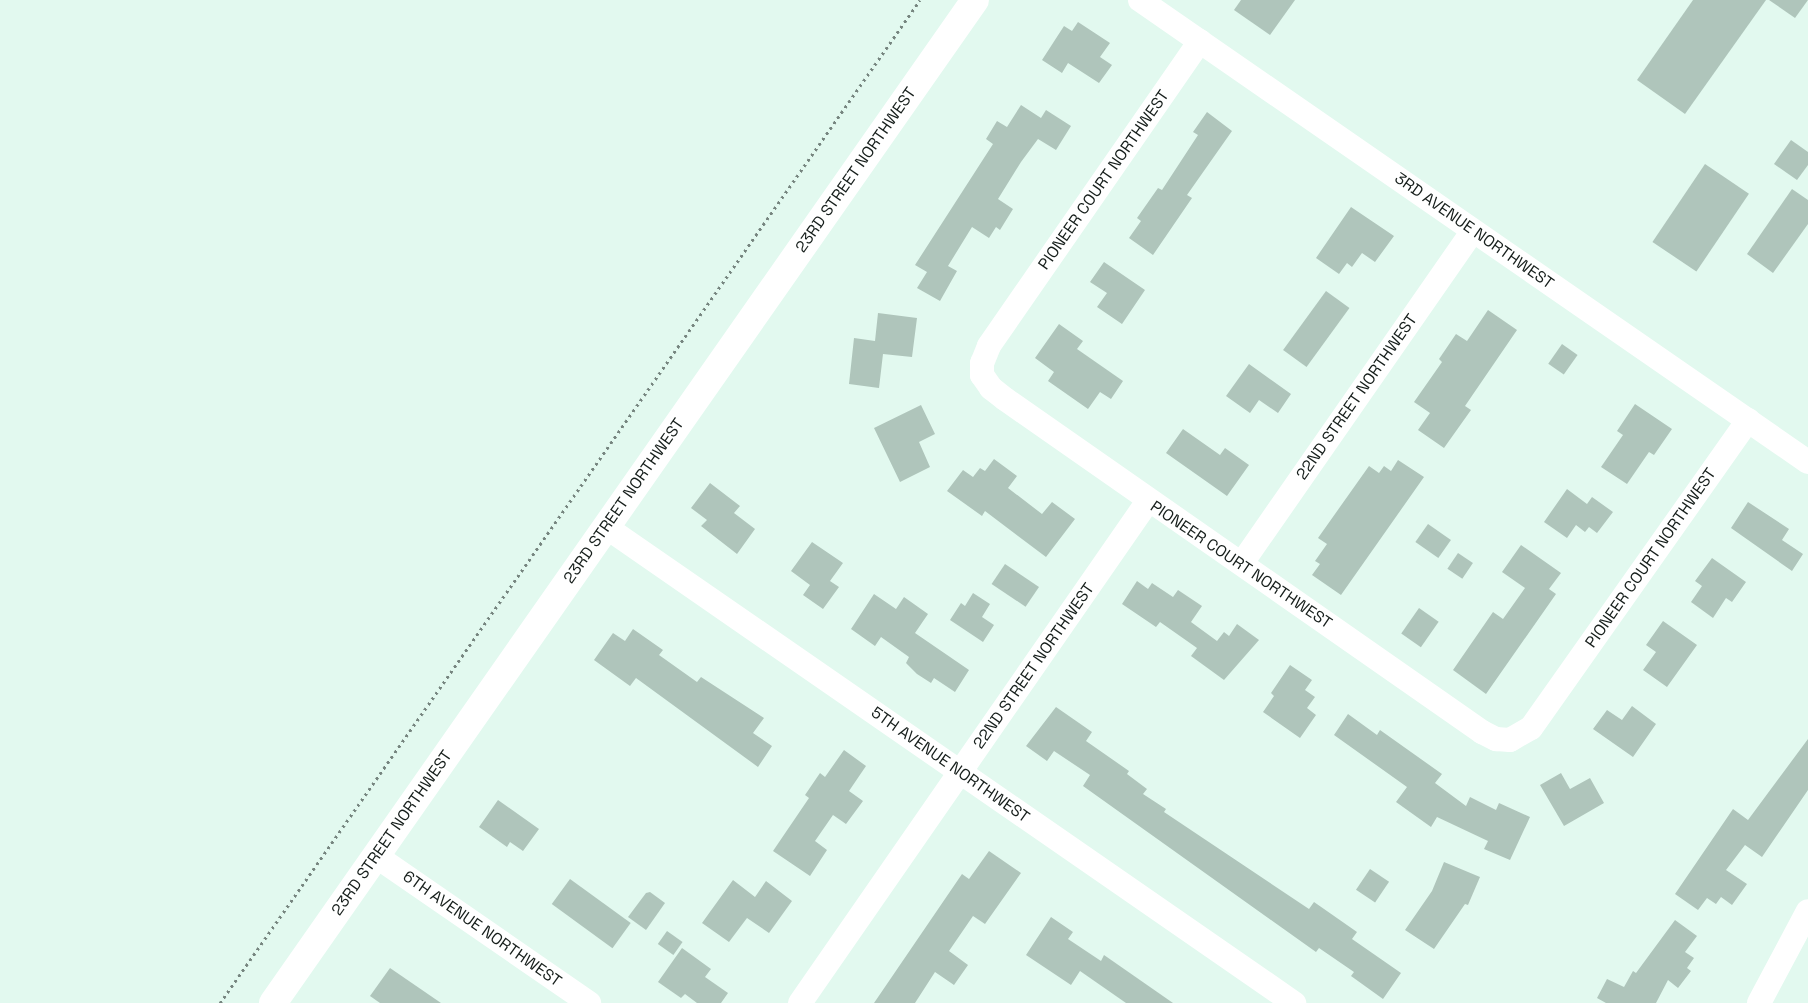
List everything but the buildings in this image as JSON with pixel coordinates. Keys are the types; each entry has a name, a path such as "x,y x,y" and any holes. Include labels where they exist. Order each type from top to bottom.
{"street":[{"name":"23RD STREET NORTHWEST","path":"273,1003 974,0"},
{"name":"3RD AVENUE NORTHWEST","path":"1140,0 1808,462"},
{"name":"PIONEER COURT NORTHWEST","path":"1200,41 989,346 981,369 991,388 1148,501 1242,563 1482,732 1496,739 1518,738 1537,720 1748,420"},
{"name":"22ND STREET NORTHWEST","path":"1242,563 1473,231"},
{"name":"22ND STREET NORTHWEST","path":"800,1003 1148,501"},
{"name":"5TH AVENUE NORTHWEST","path":"606,527 1294,1003"},
{"name":"6TH AVENUE NORTHWEST","path":"376,856 589,1003"},
{"path":"1759,1003 1808,911"}],"path":[{"path":"220,1003 920,0"}]}
